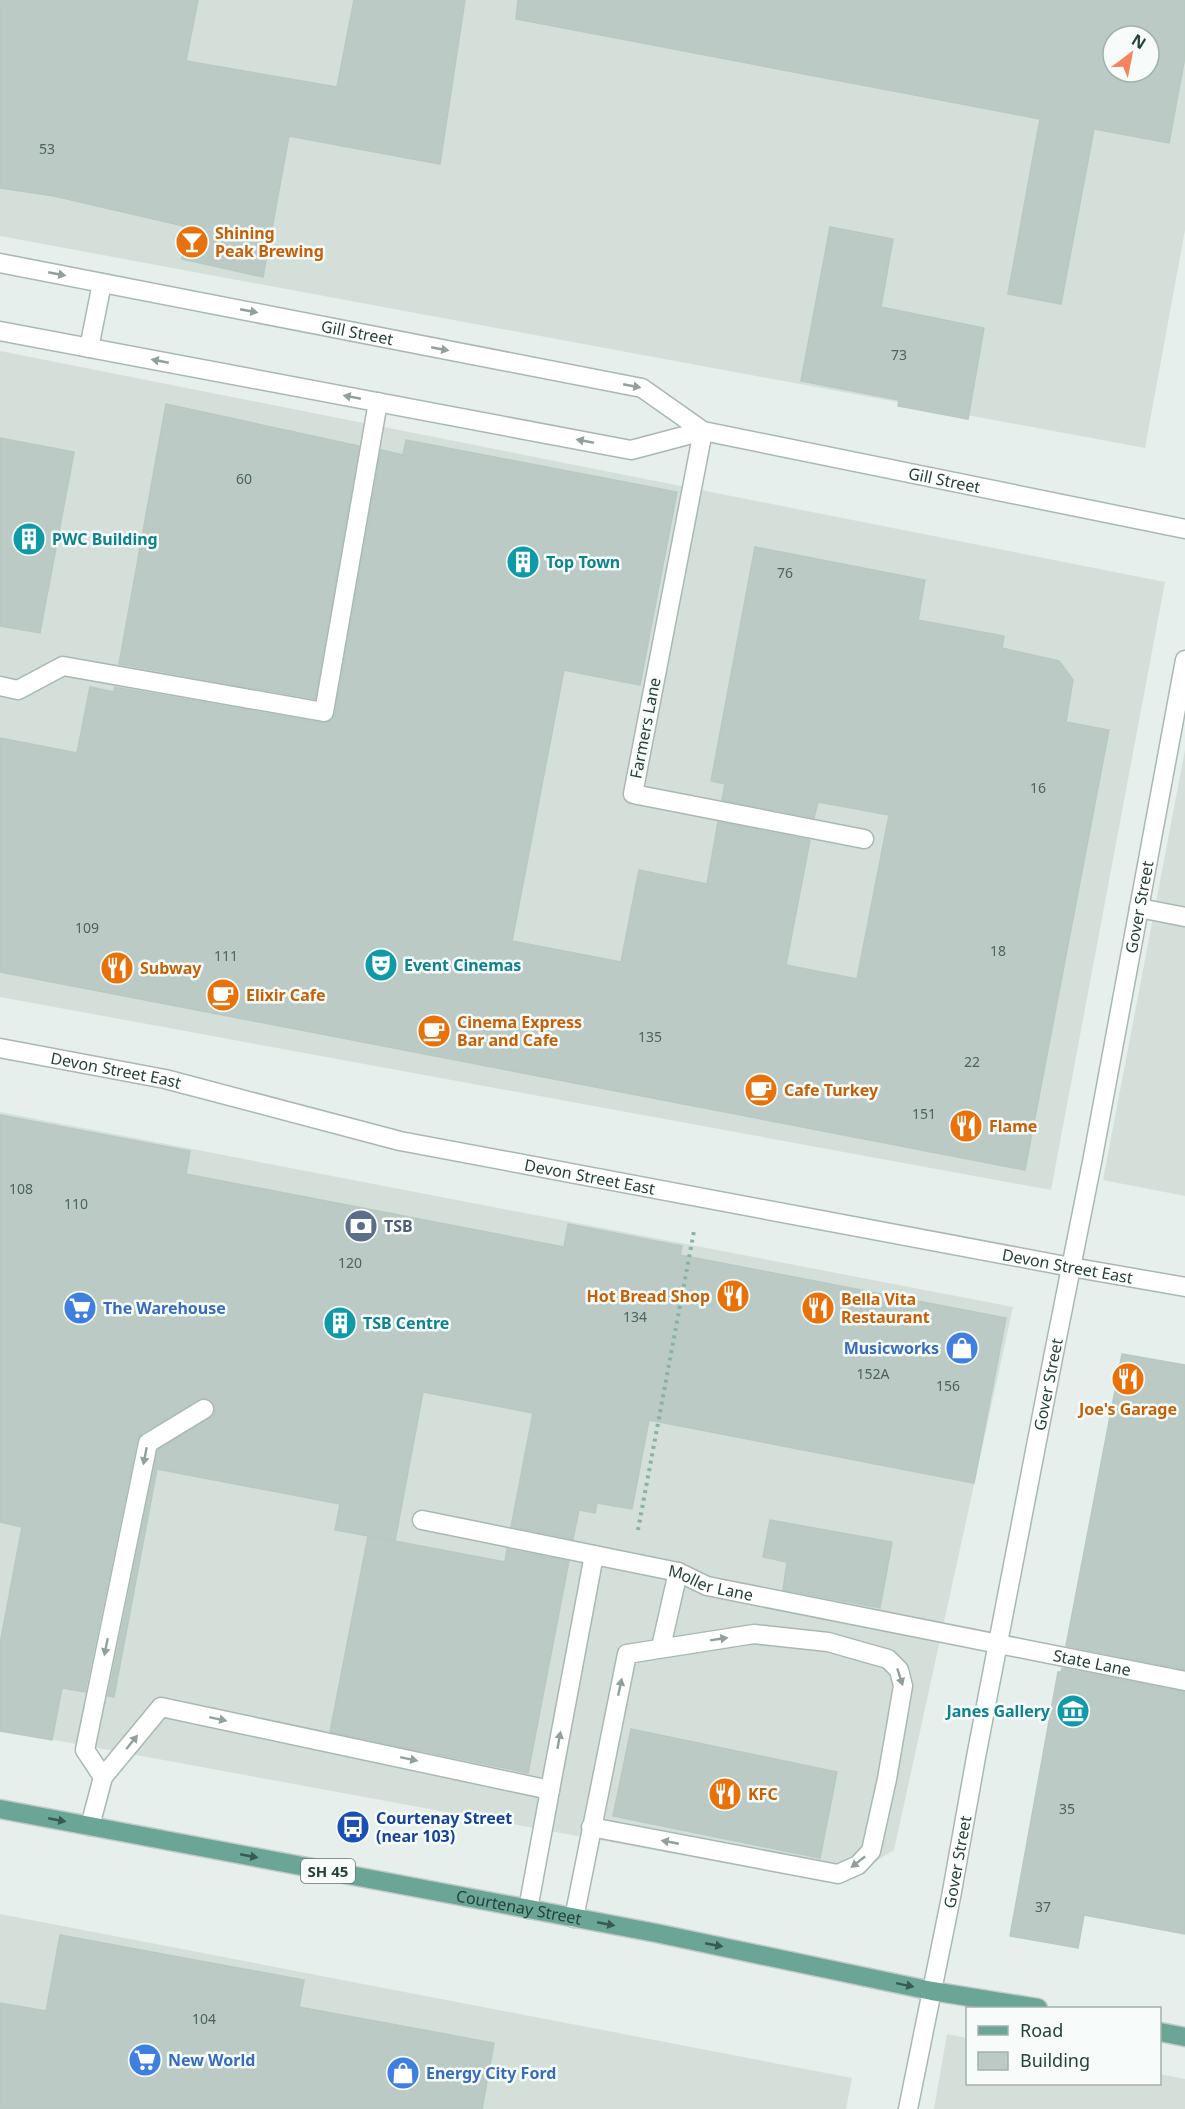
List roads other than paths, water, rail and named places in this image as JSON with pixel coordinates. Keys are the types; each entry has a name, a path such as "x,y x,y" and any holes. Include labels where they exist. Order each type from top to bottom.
{"main road":[{"name":"Courtenay Street","path":"0,1809 528,1909 932,1990 1032,2007"},
{"path":"1161,2032 1185,2037"}],"street":[{"name":"Gill Street","path":"0,263 642,388 703,431 1185,529"},
{"path":"88,348 102,283"},
{"name":"Gill Street","path":"0,331 631,450 703,431"},
{"path":"0,686 18,690 63,666 324,712 378,402"},
{"name":"Farmers Lane","path":"703,431 633,794 864,839"},
{"name":"Gover Street","path":"908,2109 1092,1162 1185,660"},
{"path":"1139,908 1185,917"},
{"name":"Devon Street East","path":"0,1048 165,1079 400,1141 1185,1287"},
{"path":"103,1777 85,1750 148,1443 204,1409"},
{"name":"Moller Lane","path":"422,1520 678,1572 707,1586 998,1644"},
{"path":"528,1909 594,1555"},
{"path":"661,1647 678,1572"},
{"path":"574,1918 591,1827 627,1654 754,1634 828,1642 888,1659 899,1670 903,1686 872,1851 858,1865 838,1874 591,1827"},
{"name":"State Lane","path":"998,1644 1185,1681"},
{"path":"90,1826 103,1777 161,1707 550,1790"}],"place":[{"name":"Shining Peak Brewing","path":"192,242"},
{"name":"PWC Building","path":"29,539"},
{"name":"Top Town","path":"523,562"},
{"name":"Event Cinemas","path":"381,965"},
{"name":"Subway","path":"117,968"},
{"name":"Elixir Cafe","path":"223,995"},
{"name":"Cinema Express Bar and Cafe","path":"434,1031"},
{"name":"Cafe Turkey","path":"761,1090"},
{"name":"Flame","path":"966,1126"},
{"name":"TSB","path":"361,1226"},
{"name":"Hot Bread Shop","path":"733,1296"},
{"name":"The Warehouse","path":"80,1308"},
{"name":"Bella Vita Restaurant","path":"818,1308"},
{"name":"TSB Centre","path":"340,1323"},
{"name":"Musicworks","path":"962,1348"},
{"name":"Joe's Garage","path":"1128,1379"},
{"name":"Janes Gallery","path":"1073,1711"},
{"name":"KFC","path":"725,1794"},
{"name":"Courtenay Street (near 103)","path":"353,1827"},
{"name":"New World","path":"145,2060"},
{"name":"Energy City Ford","path":"403,2073"}]}
